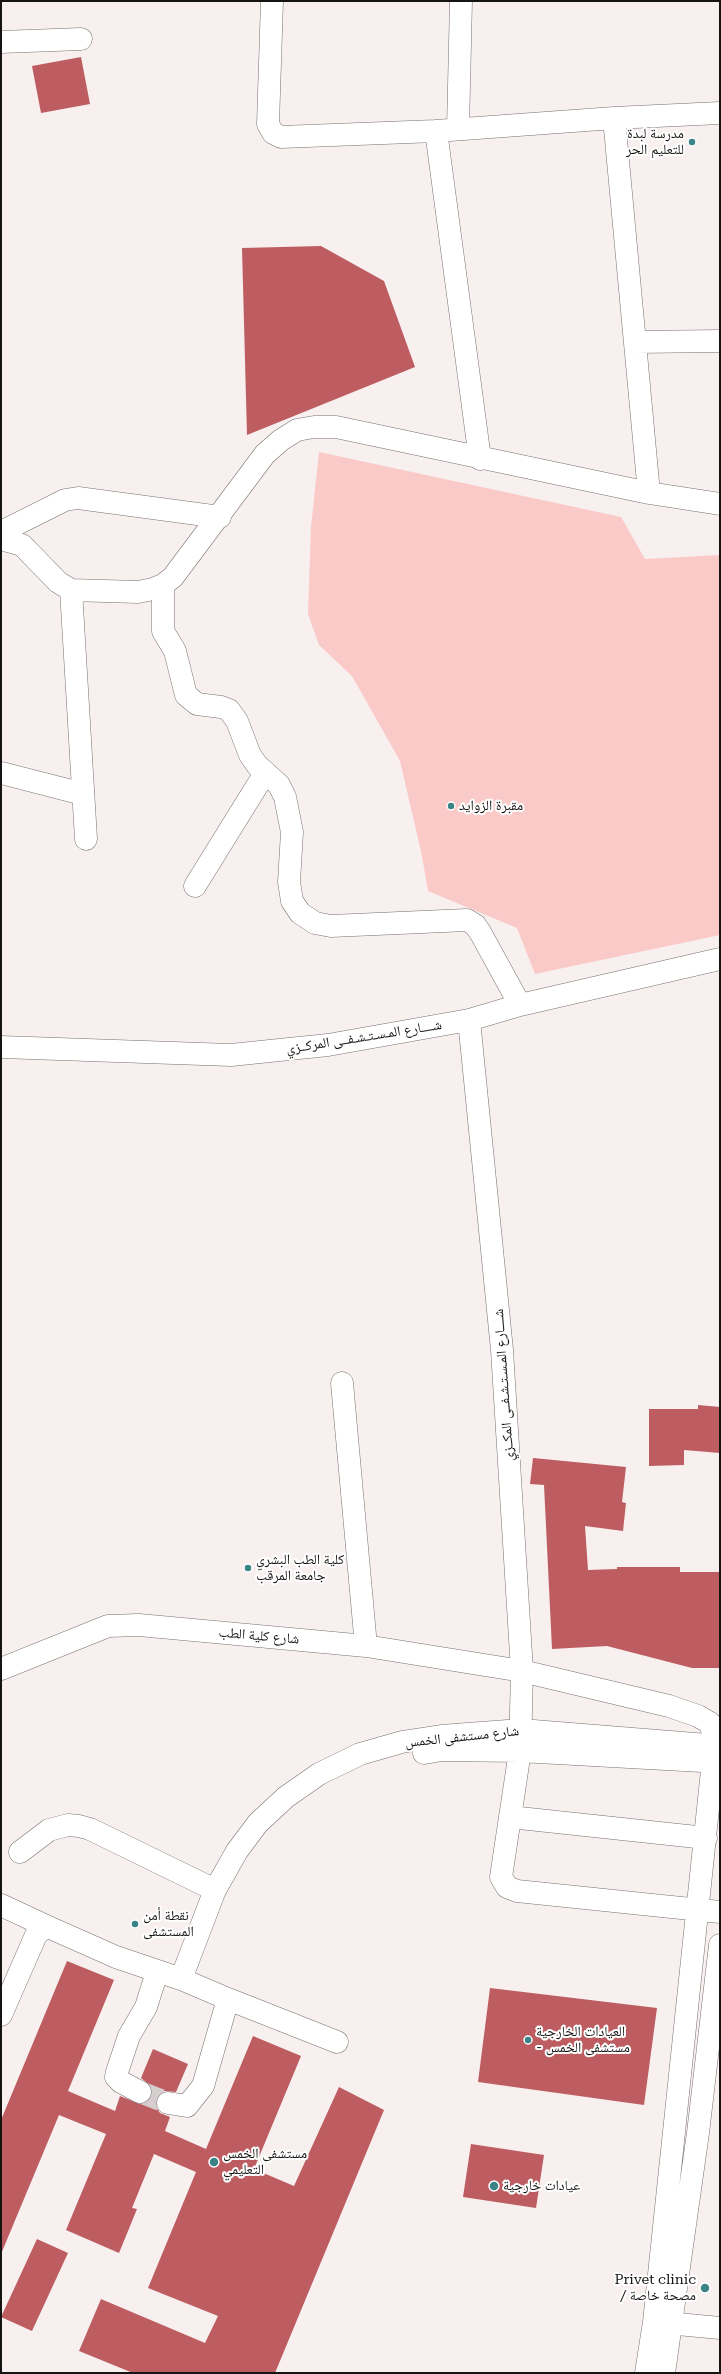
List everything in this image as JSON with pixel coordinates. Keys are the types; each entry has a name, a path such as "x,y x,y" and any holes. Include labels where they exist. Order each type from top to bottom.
{"street":[{"path":"272,1 268,124 273,133 282,137 436,131 614,118 720,113"},
{"path":"458,129 461,1"},
{"path":"1,42 81,39"},
{"path":"614,118 648,492"},
{"path":"436,131 480,459"},
{"path":"635,342 720,340"},
{"path":"1,538 22,545 58,582 71,590 138,592 163,585 173,577 220,517 254,467 281,440 297,430 336,427 480,459 648,492 720,504"},
{"path":"1,532 59,502 78,498 220,517"},
{"path":"163,585 163,631 175,651 186,695 196,704 221,707 229,710 237,721 250,755 265,773 279,785 291,820 292,832 288,882 292,901 300,913 315,923 331,926 467,920 475,925 480,932 520,1005"},
{"path":"71,590 86,839"},
{"path":"1,773 83,794"},
{"path":"195,886 265,773"},
{"name":"شــــارع المـسـتـشـفــى المركــزي","path":"1,1047 231,1055 328,1045 469,1020 520,1005 720,959"},
{"name":"شــــارع المـسـتـشـفــى المكــزي","path":"469,1020 502,1350 522,1670 521,1740 501,1872 503,1882 512,1890 720,1912"},
{"path":"342,1383 366,1646"},
{"name":"شارع كلية الطب","path":"1,1669 108,1626 139,1625 366,1646 522,1670 669,1706 698,1716 710,1723 718,1754"},
{"name":"شارع مستشفى الخمس","path":"187,1981 215,1890 237,1851 258,1824 286,1797 319,1774 360,1754 402,1742 441,1736 718,1754"},
{"name":"شارع مستشفى الخمس","path":"187,1981 230,1893 249,1859 268,1833 295,1808 327,1786 365,1768 406,1756 521,1740"},
{"path":"664,2373 662,2323 698,1910 706,1838 718,1754"},
{"path":"510,1817 706,1838"},
{"path":"20,1852 49,1830 68,1825 79,1826 90,1829 215,1890"},
{"path":"1,1905 46,1926 157,1972 187,1981 228,1999 337,2042"},
{"path":"1,2015 36,1935 46,1926"},
{"path":"646,2373 662,2323 698,2133 720,1946"},
{"path":"140,2092 121,2082 116,2077 129,2036 146,2007 157,1972"},
{"path":"168,2104 187,2106 203,2086 228,1999"},
{"path":"662,2323 720,2328"}],"shaded area":[{"path":"319,452 621,517 645,559 720,555 720,935 535,974 517,928 428,891 422,856 400,761 352,676 319,645 308,614 311,527"}],"building":[{"path":"81,57 90,104 41,113 32,66"},
{"path":"321,246 384,281 415,367 247,435 242,248"},
{"path":"698,1405 720,1407 720,1453 684,1450 684,1465 649,1466 649,1409 698,1409"},
{"path":"533,1458 626,1467 622,1502 626,1503 623,1531 585,1526 588,1570 617,1569 617,1567 680,1567 680,1572 720,1572 720,1668 692,1668 607,1646 552,1649 544,1485 530,1484"},
{"name":"مستشفى الخمس التعليمي","path":"67,1961 114,1980 68,2091 115,2111 120,2096 140,2104 146,2103 151,2098 151,2086 141,2078 153,2049 188,2064 176,2092 164,2091 159,2095 156,2101 156,2107 160,2113 170,2117 165,2131 206,2149 253,2036 301,2056 254,2169 294,2186 339,2087 384,2110 275,2373 133,2373 79,2351 101,2299 205,2343 218,2316 148,2288 196,2172 154,2154 132,2208 137,2209 119,2253 66,2230 106,2134 59,2115 1,2254 1,2120"},
{"path":"490,1988 657,2008 644,2105 478,2082"},
{"path":"471,2144 544,2155 536,2208 463,2197"},
{"path":"37,2239 68,2253 32,2331 1,2317"}],"tunnel":[{"path":"140,2092 168,2103"}],"place":[{"name":"مدرسة لبدة للتعليم الحر","path":"692,142"},
{"name":"مقبرة الزوايد","path":"451,806"},
{"name":"كلية الطب البشري جامعة المرقب","path":"248,1568"},
{"name":"نقطة أمن المستشفى","path":"135,1924"},
{"name":"العيادات الخارجية - مستشفى الخمس","path":"528,2040"},
{"name":"مستشفى الخمس التعليمي","path":"214,2162"},
{"name":"عيادات خارجية","path":"494,2186"},
{"name":"Privet clinic / مصحة خاصة","path":"705,2288"}]}
